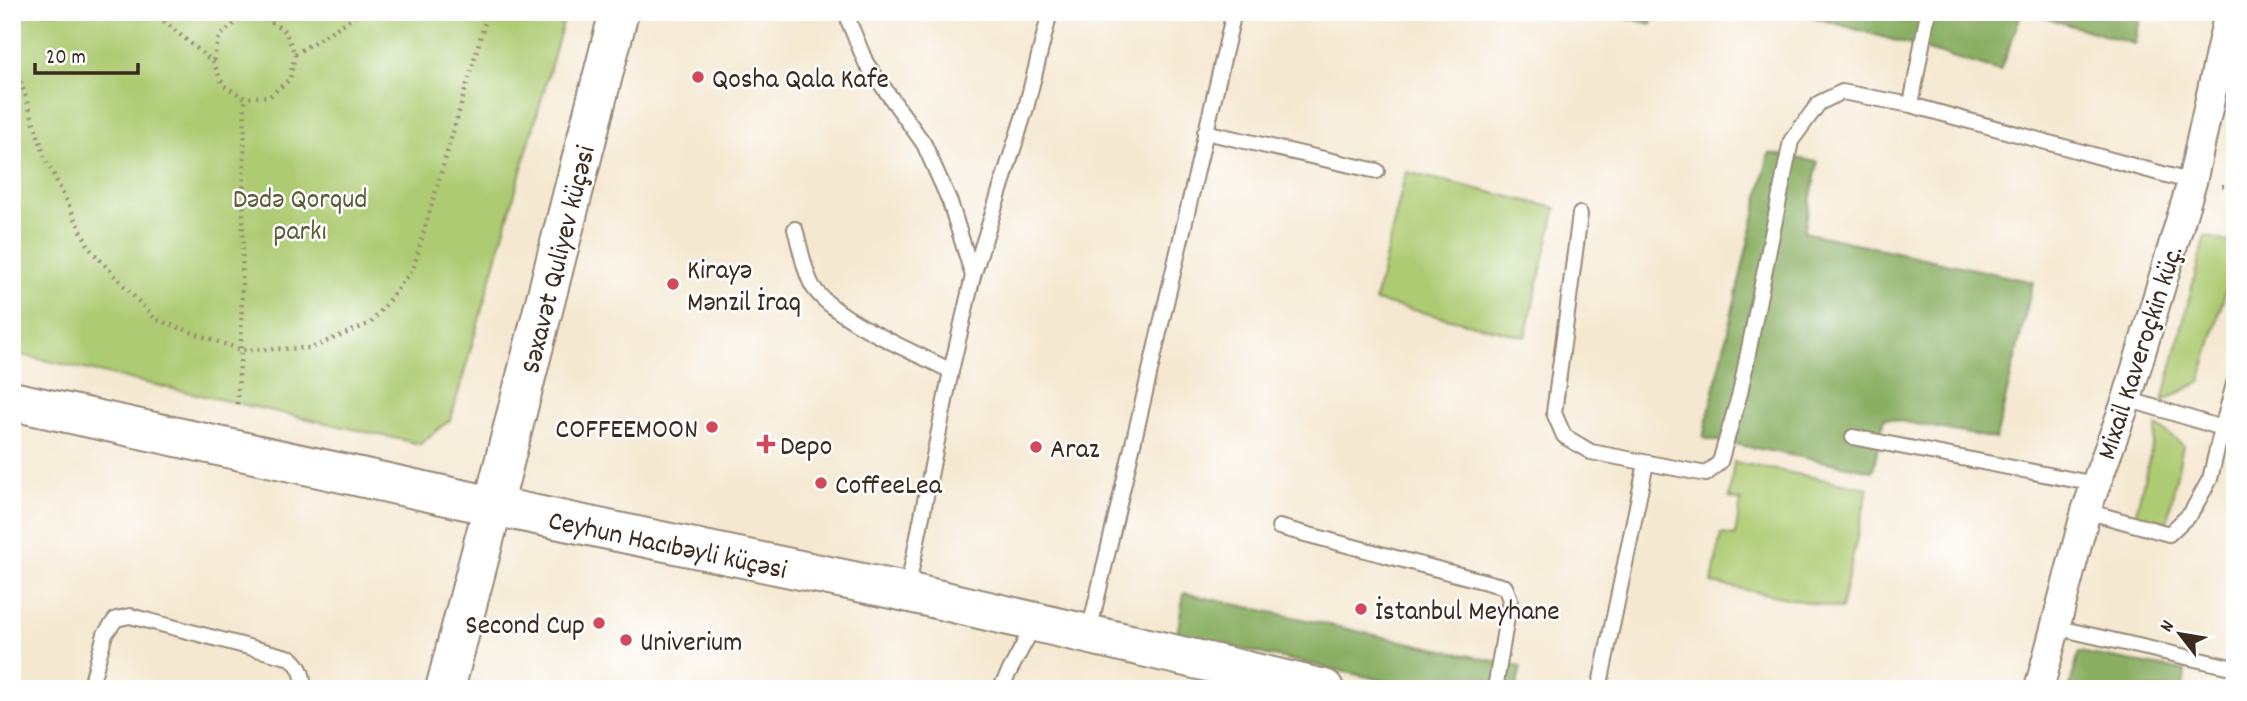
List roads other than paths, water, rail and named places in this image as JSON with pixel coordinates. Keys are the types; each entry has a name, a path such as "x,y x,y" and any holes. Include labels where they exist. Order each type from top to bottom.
{"main road":[{"name":"Səxavət Quliyev küçəsi","path":"445,689 619,12"},
{"name":"Ceyhun Hacıbəyli küçəsi","path":"12,401 1036,621 1324,689"}],"street":[{"name":"Mixail Kaveroçkin küç.","path":"2039,689 2086,511 2127,400 2192,182 2229,12"}],"lane":[{"path":"852,12 849,22 866,63 924,144 950,202 973,276"},
{"path":"906,593 973,276 1026,108 1050,12"},
{"path":"1088,633 1234,12"},
{"path":"1911,105 1928,12"},
{"path":"1580,214 1553,413 1564,436 1591,452 1706,474 1720,462 1740,393 1791,141 1819,103 1842,92 1911,105 2192,182"},
{"path":"1205,132 1377,171"},
{"path":"795,229 811,283 827,303 856,322 951,371"},
{"path":"2086,511 2169,534 2191,513 2210,479 2235,380"},
{"path":"2127,400 2222,428"},
{"path":"1853,437 2095,484"},
{"path":"1599,689 1646,463"},
{"path":"1279,527 1505,587 1510,599 1495,689"},
{"path":"90,689 105,634 116,619 130,617 291,658 300,666 302,689"},
{"path":"1000,689 1036,621"},
{"path":"2054,627 2235,667"}],"place":[{"name":"Qosha Qala Kafe","path":"698,77"},
{"name":"Kirayə Mənzil İraq","path":"673,284"},
{"name":"COFFEEMOON","path":"712,427"},
{"name":"Depo","path":"766,444"},
{"name":"Araz","path":"1036,447"},
{"name":"CoffeeLea","path":"821,483"},
{"name":"İstanbul Meyhane","path":"1361,609"},
{"name":"Second Cup","path":"599,623"},
{"name":"Univerium","path":"626,640"}],"park label":[{"name":"Dədə Qorqud parkı","path":"300,213"}]}
